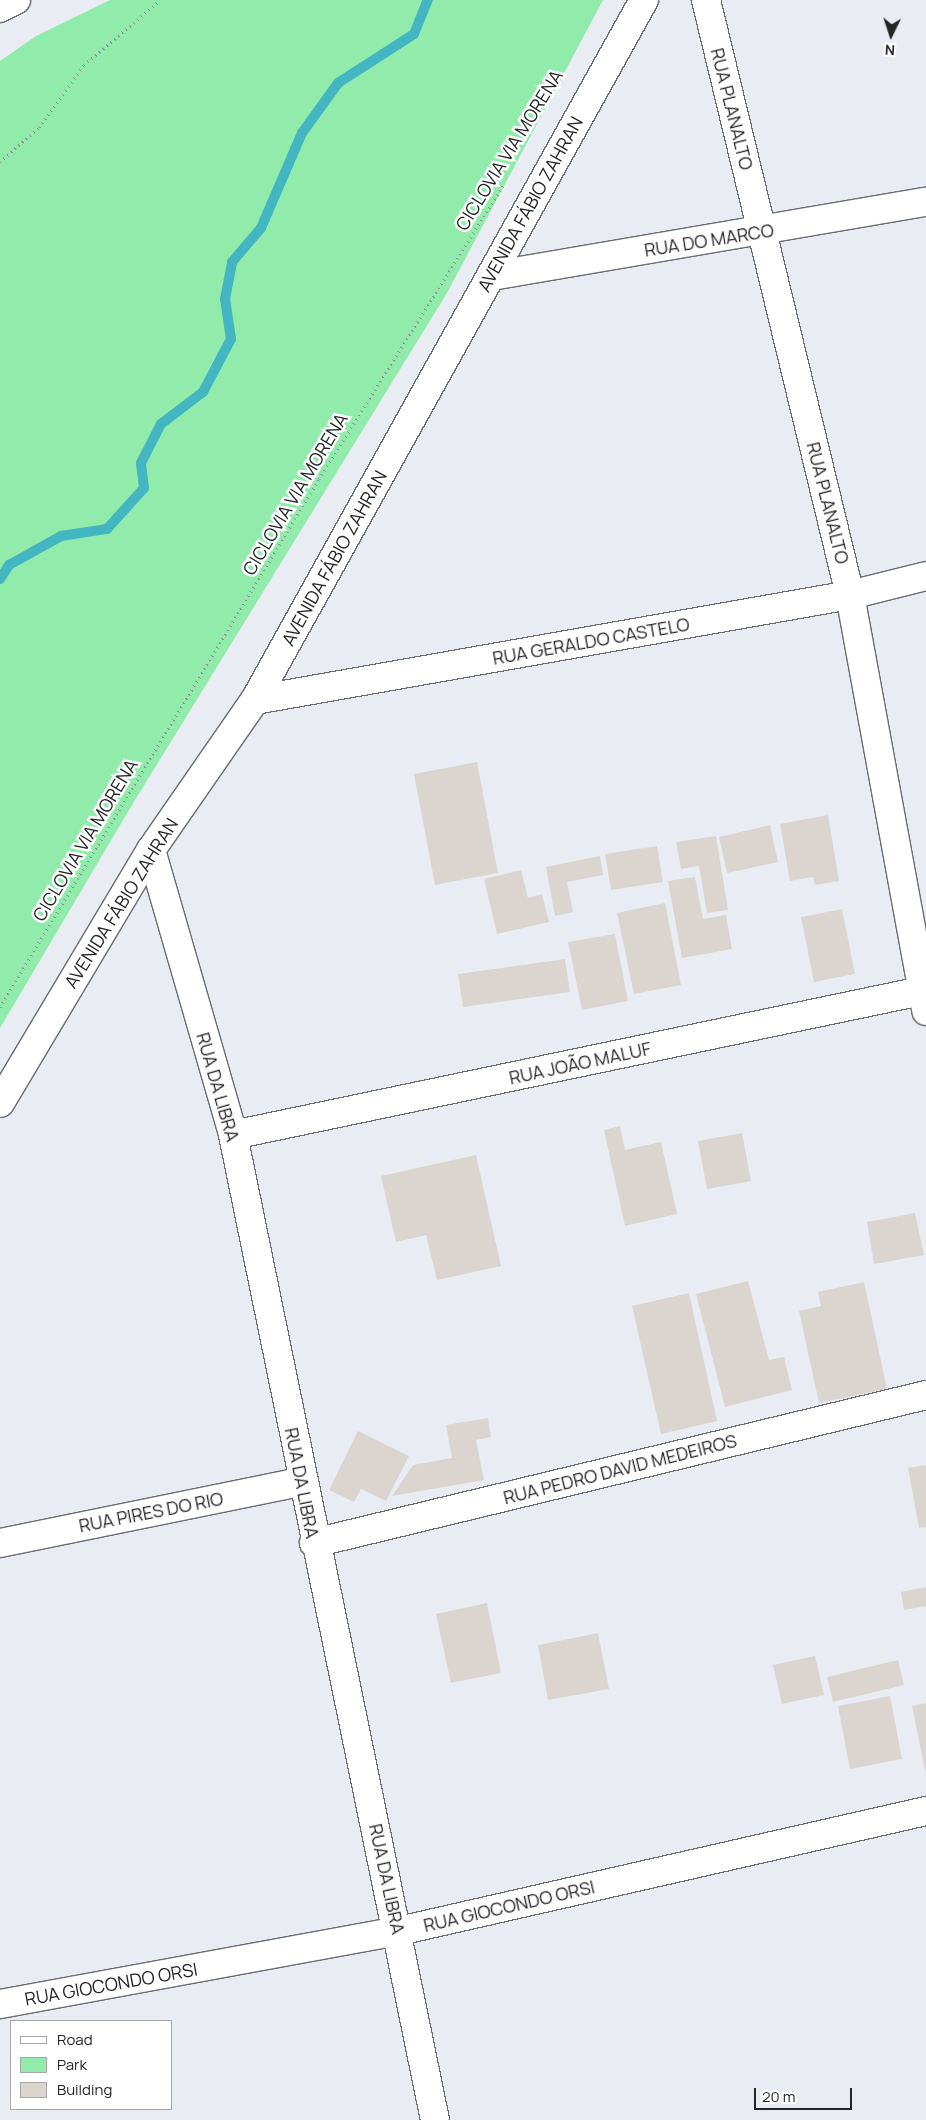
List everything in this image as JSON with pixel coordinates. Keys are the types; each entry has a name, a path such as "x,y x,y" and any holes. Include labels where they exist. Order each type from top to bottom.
{"street":[{"path":"0,8 16,0"},
{"name":"AVENIDA FÁBIO ZAHRAN","path":"0,1103 151,850 255,700 644,0"},
{"name":"RUA PLANALTO","path":"706,0 850,595 925,997"},
{"name":"RUA DO MARCO","path":"491,276 762,232 926,202"},
{"name":"RUA GERALDO CASTELO","path":"255,700 850,595 926,576"},
{"name":"RUA DA LIBRA","path":"151,850 233,1135 301,1482 399,1931 435,2120"},
{"name":"RUA JOÃO MALUF","path":"233,1135 925,997"},
{"name":"RUA PEDRO DAVID MEDEIROS","path":"314,1543 926,1395"},
{"name":"RUA PIRES DO RIO","path":"0,1543 301,1482"},
{"name":"RUA GIOCONDO ORSI","path":"0,2004 399,1931 926,1811"}],"path":[{"path":"0,162 39,128 84,65 160,0"},
{"name":"CICLOVIA VIA MORENA","path":"0,1007 319,479 509,176"}],"green space":[{"path":"110,0 603,0 447,293 132,805 0,1028 0,61 36,36"}],"building":[{"path":"477,762 498,873 435,885 414,774"},
{"path":"828,815 839,881 815,885 813,877 790,881 780,824"},
{"path":"770,825 778,862 727,873 719,837"},
{"path":"716,836 728,910 707,913 699,866 681,869 676,842"},
{"path":"657,846 663,882 611,890 605,854"},
{"path":"600,856 603,875 567,882 573,912 555,916 546,867"},
{"path":"521,870 528,898 542,894 549,922 497,934 484,879"},
{"path":"695,877 703,919 726,915 732,949 682,958 668,881"},
{"path":"665,903 681,985 634,994 617,913"},
{"path":"842,909 855,974 814,982 801,917"},
{"path":"615,934 628,1001 582,1010 568,942"},
{"path":"565,959 570,992 463,1007 458,974"},
{"path":"620,1126 625,1150 661,1142 677,1214 625,1226 604,1130"},
{"path":"742,1133 751,1181 707,1189 698,1141"},
{"path":"476,1155 501,1266 437,1280 426,1235 396,1242 381,1176"},
{"path":"915,1213 924,1255 874,1264 867,1222"},
{"path":"748,1281 769,1360 784,1357 792,1390 725,1407 696,1294"},
{"path":"864,1282 887,1389 819,1403 799,1311 821,1306 818,1292"},
{"path":"689,1293 717,1421 661,1434 632,1306"},
{"path":"488,1418 491,1437 476,1440 484,1480 392,1496 413,1465 452,1458 446,1425"},
{"path":"358,1431 409,1456 386,1501 361,1489 354,1502 329,1490"},
{"path":"926,1465 926,1527 919,1528 908,1468"},
{"path":"926,1587 926,1606 904,1610 901,1592"},
{"path":"487,1603 501,1673 451,1683 436,1614"},
{"path":"598,1633 609,1689 548,1700 538,1645"},
{"path":"815,1656 824,1695 782,1704 773,1665"},
{"path":"898,1660 904,1685 833,1702 827,1677"},
{"path":"890,1696 902,1759 850,1769 838,1706"},
{"path":"926,1703 926,1770 925,1770 912,1706"}],"waterway":[{"path":"0,579 9,565 61,536 107,529 144,488 141,463 161,424 203,392 231,339 225,299 232,262 261,228 302,133 338,83 414,34 428,0"}]}
